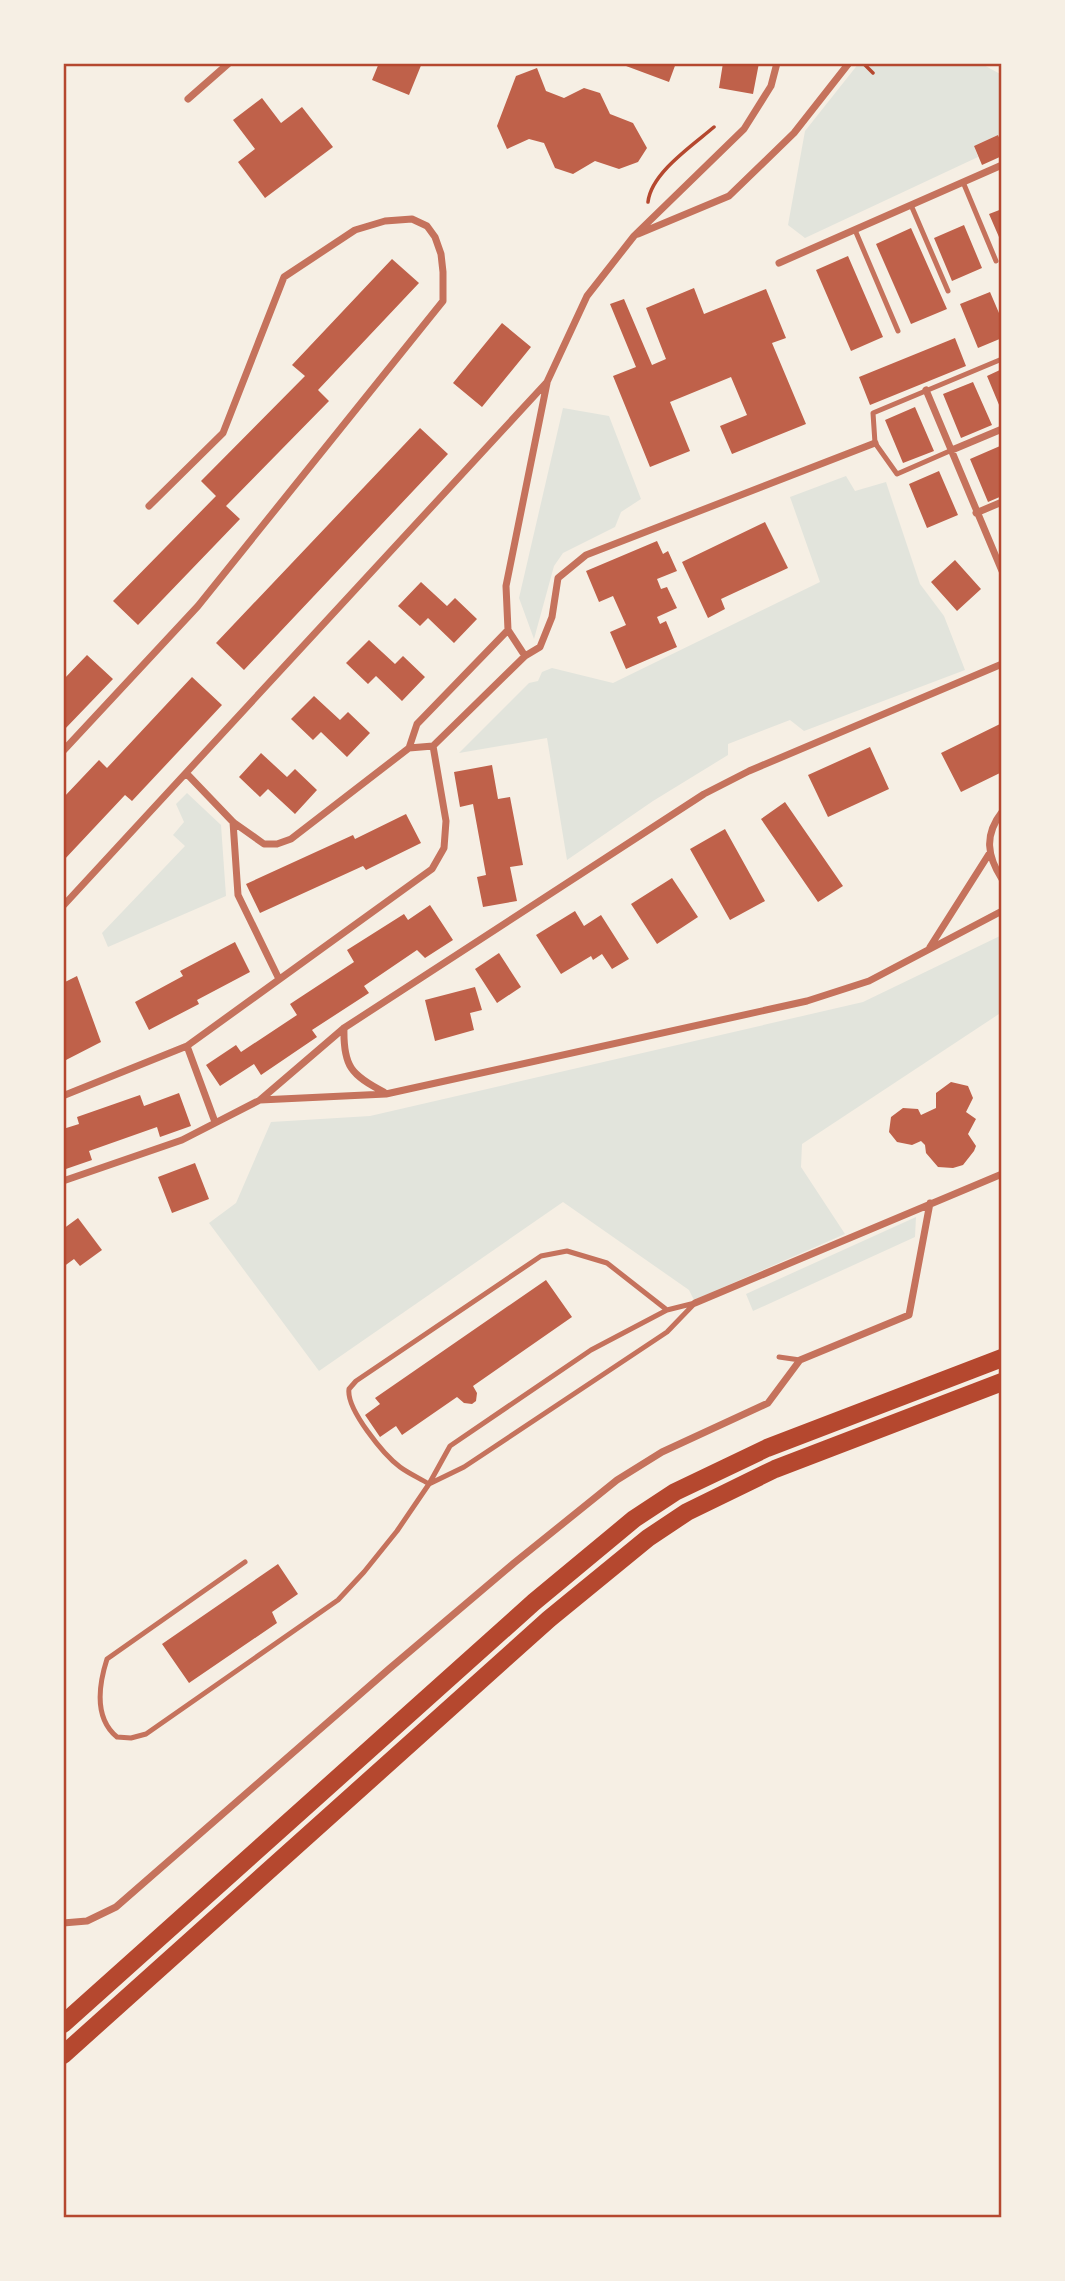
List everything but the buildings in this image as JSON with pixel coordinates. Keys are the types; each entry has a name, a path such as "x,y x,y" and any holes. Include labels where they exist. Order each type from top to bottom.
{"highway":[{"path":"63,2024 543,1594 634,1519 675,1492 766,1448 1002,1358"},
{"path":"63,2055 549,1619 648,1538 697,1507 775,1469 1002,1382"}],"street":[{"path":"188,99 229,63"},
{"path":"525,656 508,630 506,586 547,382 587,296 634,236 744,129 771,86 777,63"},
{"path":"634,236 729,196 794,133 849,63"},
{"path":"779,263 1002,165"},
{"path":"63,751 198,606 443,302 441,254 435,237 427,226 412,219 369,224 355,230 284,277 223,433 149,506"},
{"path":"63,906 547,382"},
{"path":"926,390 1002,571"},
{"path":"952,450 1002,429"},
{"path":"408,748 433,746 525,656 540,647 552,617 558,578 586,555 875,443"},
{"path":"976,513 1002,502"},
{"path":"187,774 233,821 264,844 277,844 291,839 408,748 417,724 508,630"},
{"path":"63,1181 182,1140 260,1100 344,1028 704,794 749,771 1002,664"},
{"path":"65,1095 187,1046 432,869 444,848 446,821 433,746"},
{"path":"930,947 989,854 992,828 1002,812"},
{"path":"233,821 238,895 279,979"},
{"path":"989,854 1002,879"},
{"path":"260,1100 386,1094 807,1001 869,981 1002,911"},
{"path":"344,1028 344,1051 348,1064 359,1080 386,1094"},
{"path":"187,1046 215,1122"},
{"path":"695,1303 1002,1174"},
{"path":"63,1923 87,1921 116,1908 410,1651 617,1480 662,1452 768,1404 800,1360 909,1315 930,1203"}],"lane":[{"path":"963,182 996,261"},
{"path":"911,205 948,291"},
{"path":"855,230 898,331"},
{"path":"952,450 897,474 875,443 873,413 1002,359"},
{"path":"429,1484 399,1467 376,1443 350,1401 349,1389 356,1381 541,1256 568,1251 607,1263 667,1310"},
{"path":"245,1562 107,1659 99,1685 100,1700 108,1727 117,1737 131,1738 146,1734 338,1600 389,1541 429,1484 450,1446 591,1350 667,1310 695,1303"},
{"path":"429,1484 464,1467 667,1332 695,1303"},
{"path":"779,1357 800,1360"}],"path":[{"path":"863,63 873,73"},
{"path":"648,202 649,192 662,173 714,127"}],"shaded area":[{"path":"859,63 980,63 1002,75 1002,144 998,135 974,146 978,157 805,238 788,225 805,131"},
{"path":"563,408 609,416 641,499 621,512 615,527 563,553 554,566 534,639 519,598"},
{"path":"846,476 855,491 886,482 920,584 944,616 965,670 804,731 790,720 728,744 728,755 653,801 567,860 547,738 459,753 529,683 538,681 542,672 552,668 613,683 820,582 790,497"},
{"path":"187,793 221,825 226,896 108,947 102,933 185,846 173,835 184,822 176,804"},
{"path":"1002,935 1002,1012 802,1144 801,1167 845,1234 694,1300 689,1290 563,1202 319,1371 209,1223 236,1203 271,1122 370,1116 863,1002"},
{"path":"916,1217 915,1237 753,1311 746,1294"}]}
